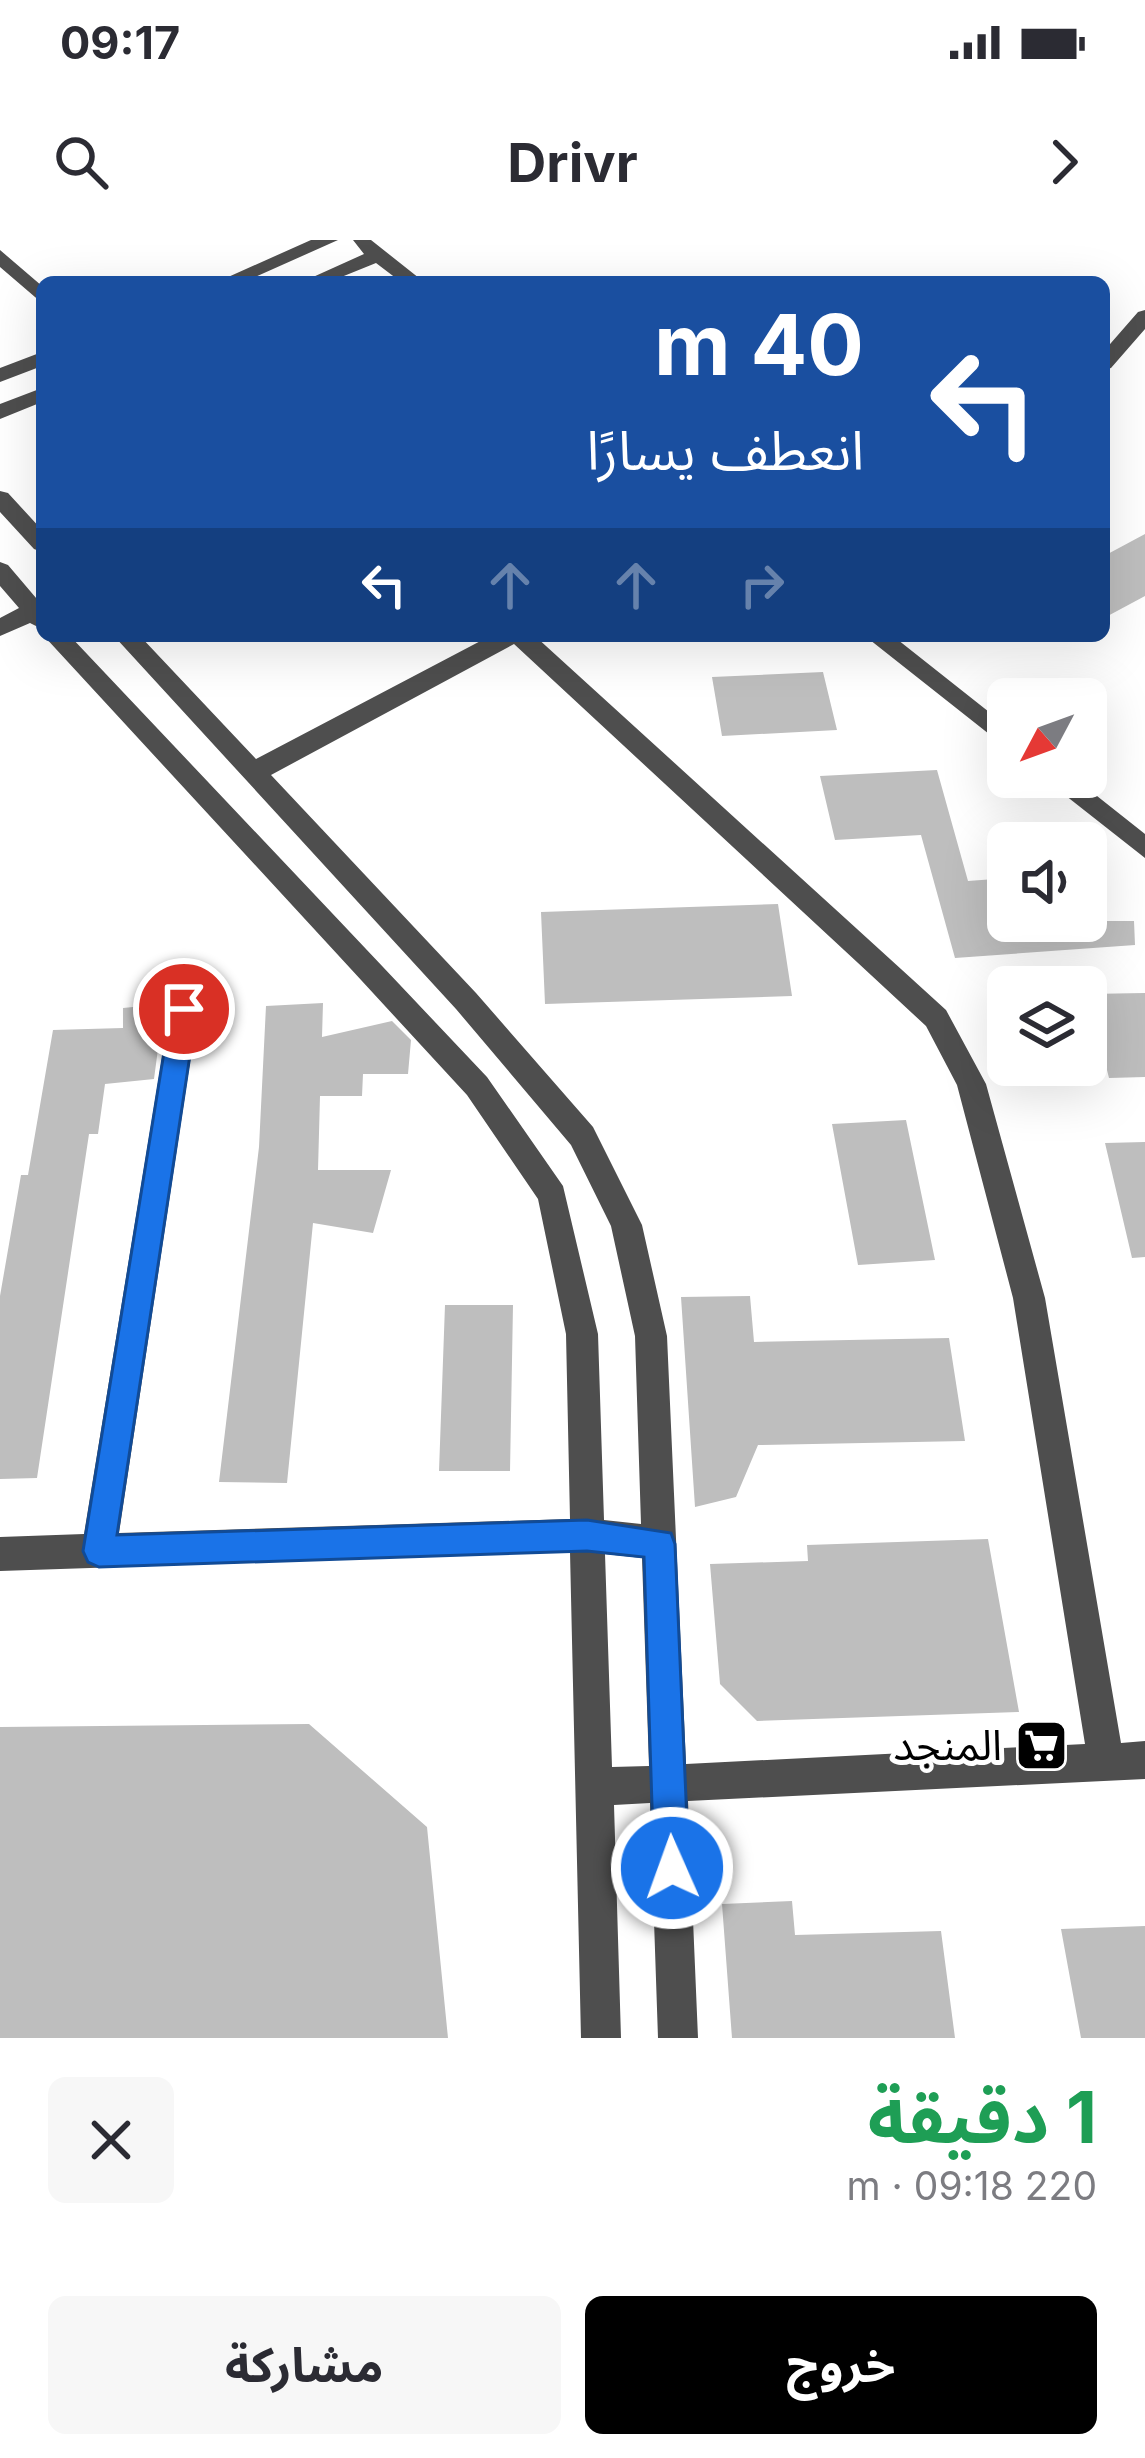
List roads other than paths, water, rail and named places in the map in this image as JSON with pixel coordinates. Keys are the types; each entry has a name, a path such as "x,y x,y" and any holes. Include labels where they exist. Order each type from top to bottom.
{"street":[{"path":"241,276 328,240"},
{"path":"359,240 406,276"},
{"path":"327,276 378,255"},
{"path":"0,256 36,291"},
{"path":"1110,357 1145,316"},
{"path":"0,376 36,361"},
{"path":"0,412 36,397"},
{"path":"0,498 36,537"},
{"path":"0,570 36,615"},
{"path":"0,628 36,616"},
{"path":"62,642 477,1086 552,1195 582,1334 601,2038"},
{"path":"132,642 466,1001 582,1136 626,1225 651,1336 678,2038"},
{"path":"254,772 499,642"},
{"path":"527,642 936,1018 971,1084 1029,1298 1106,1761"},
{"path":"886,642 987,723"},
{"path":"1082,798 1145,848"},
{"path":"99,1551 184,1009"},
{"path":"0,1554 587,1535 660,1544"},
{"path":"594,1786 1145,1760"}],"place":[{"name":"المنجد","path":"1041,1745"}]}
